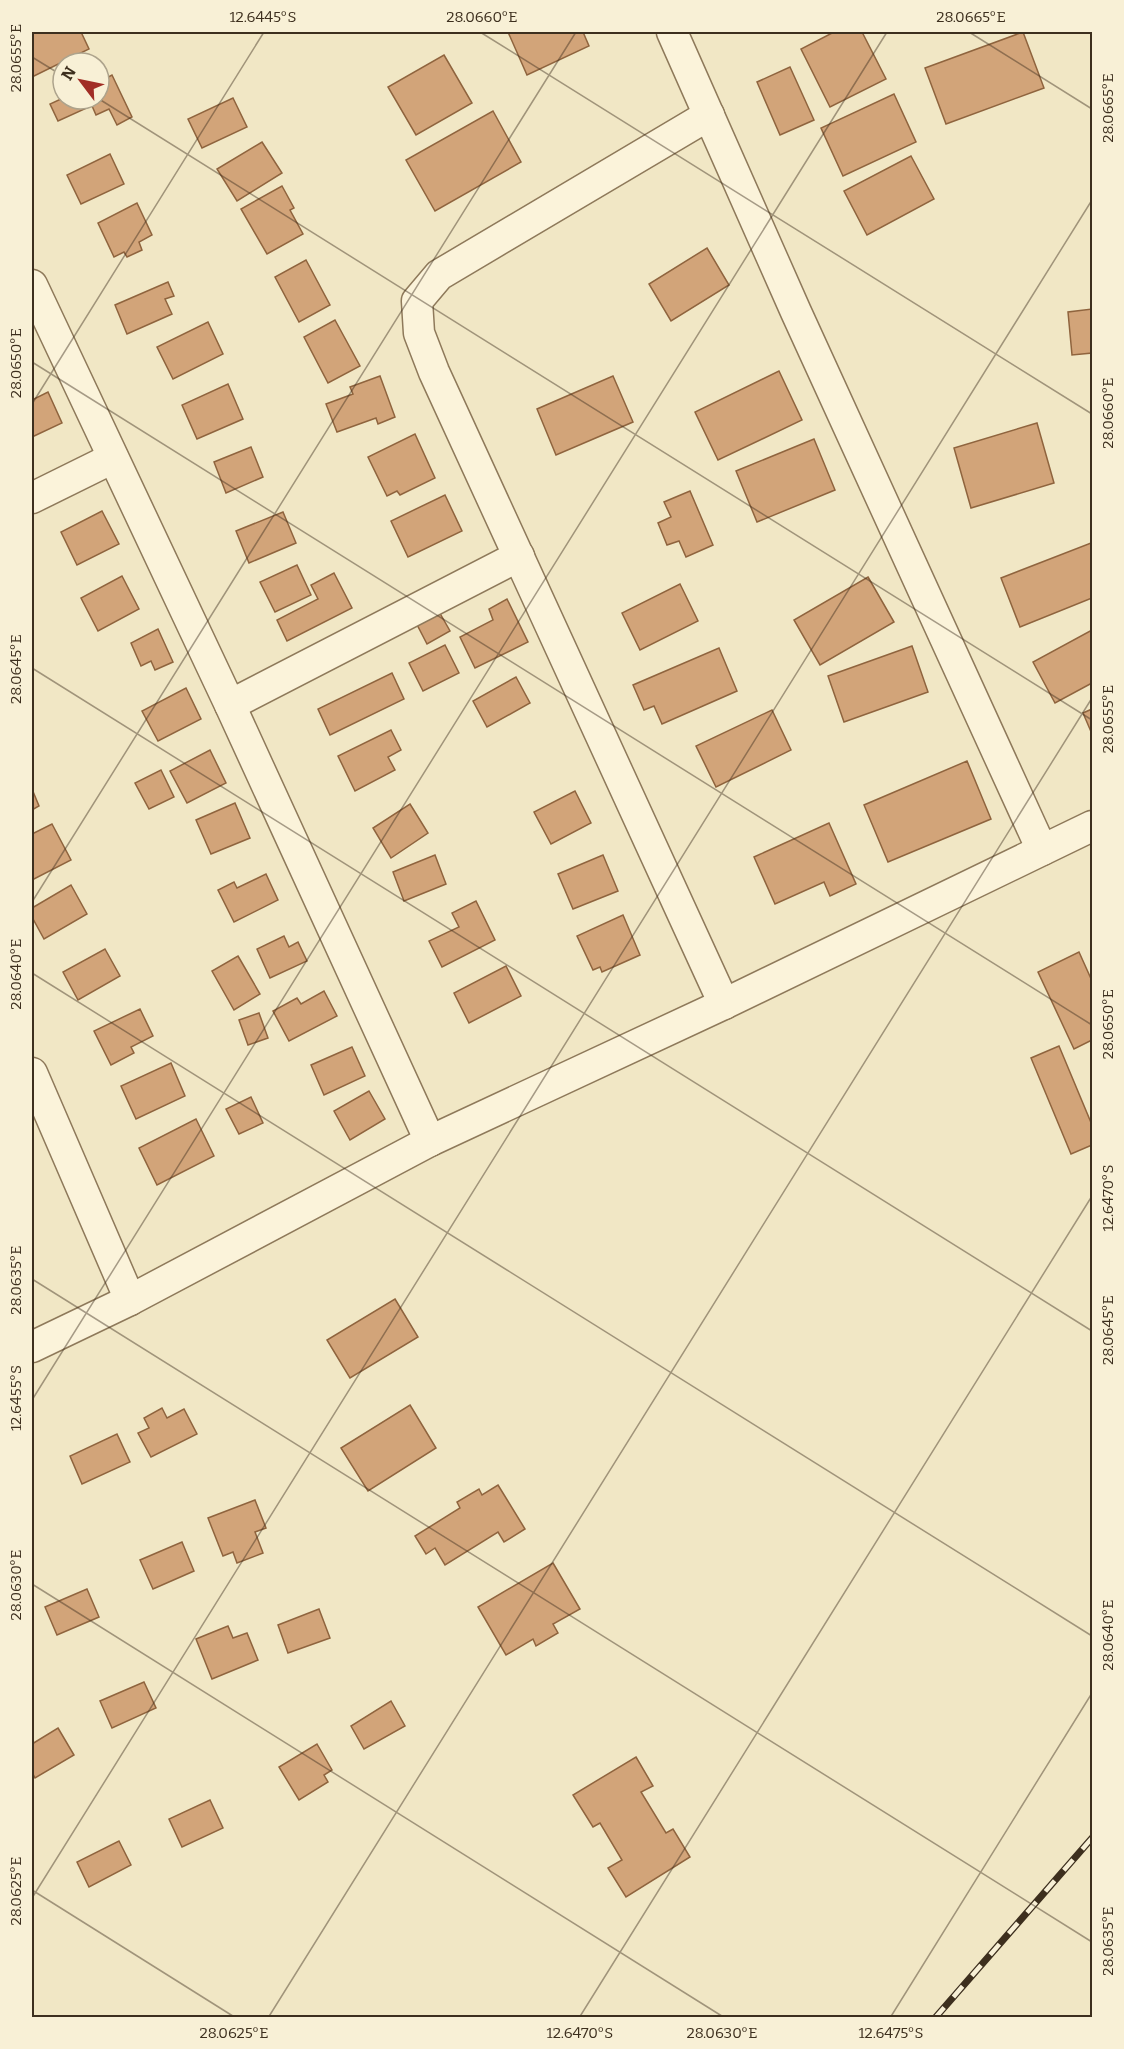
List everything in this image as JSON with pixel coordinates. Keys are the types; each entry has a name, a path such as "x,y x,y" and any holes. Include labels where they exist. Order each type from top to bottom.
{"street":[{"path":"672,32 796,312 1042,850"},
{"path":"709,116 440,275 417,301 419,333 434,372 724,1004"},
{"path":"32,285 230,705 430,1141"},
{"path":"32,498 113,458"},
{"path":"230,705 519,556"},
{"path":"32,1347 130,1300 430,1141 724,1004 1092,826"},
{"path":"32,1073 130,1300"}],"building":[{"path":"32,32 81,32 89,49 51,51 51,68 32,77"},
{"path":"508,32 583,32 589,46 527,75"},
{"path":"834,32 862,32 886,79 830,107 801,49"},
{"path":"1023,32 1044,88 946,124 925,68"},
{"path":"444,55 472,103 416,135 388,87"},
{"path":"790,67 814,120 780,135 757,82"},
{"path":"111,76 132,117 117,125 110,111"},
{"path":"894,94 916,142 843,176 821,128"},
{"path":"233,98 247,127 202,148 188,119"},
{"path":"53,111 80,111 58,121"},
{"path":"493,111 521,162 435,211 406,160"},
{"path":"262,142 282,173 237,201 217,169"},
{"path":"110,154 124,184 81,204 67,175"},
{"path":"911,156 934,199 867,235 844,191"},
{"path":"282,186 294,208 290,210 303,234 267,254 241,209"},
{"path":"137,203 152,235 139,242 142,250 127,257 124,252 114,257 98,223"},
{"path":"707,248 729,285 671,321 649,284"},
{"path":"306,260 330,305 299,322 275,277"},
{"path":"168,282 174,296 165,299 172,314 127,334 115,305"},
{"path":"1092,309 1092,353 1072,355 1068,312"},
{"path":"335,320 360,366 328,383 304,337"},
{"path":"208,322 223,354 173,379 157,347"},
{"path":"779,371 802,420 718,460 695,412"},
{"path":"380,376 395,417 378,424 376,418 337,432 326,404 353,394 350,387"},
{"path":"613,376 633,422 556,455 537,409"},
{"path":"228,384 243,419 197,439 182,405"},
{"path":"48,392 62,423 32,437 32,400"},
{"path":"1037,423 1054,483 971,508 954,448"},
{"path":"415,434 435,478 400,495 397,491 387,496 368,457"},
{"path":"814,439 835,490 757,522 736,471"},
{"path":"251,447 263,477 226,493 214,462"},
{"path":"690,491 713,545 686,557 679,541 667,545 658,523 671,517 664,502"},
{"path":"445,495 462,531 408,557 391,521"},
{"path":"102,511 119,544 77,565 61,532"},
{"path":"283,512 296,543 249,563 236,531"},
{"path":"1091,543 1092,598 1020,627 1001,578"},
{"path":"297,565 311,595 275,612 260,582"},
{"path":"334,573 352,608 287,641 277,620 318,599 311,585"},
{"path":"122,576 139,609 98,631 81,598"},
{"path":"868,577 894,622 820,665 794,620"},
{"path":"680,584 698,621 640,650 622,613"},
{"path":"507,599 528,642 475,668 460,637 493,620 489,609"},
{"path":"433,601 450,631 427,644 411,613"},
{"path":"158,629 173,662 155,670 151,661 141,666 131,643"},
{"path":"1092,630 1092,683 1055,703 1033,662"},
{"path":"445,645 459,673 423,691 409,663"},
{"path":"912,646 928,692 844,722 828,676"},
{"path":"719,648 737,691 662,724 654,706 644,710 633,685"},
{"path":"392,673 404,699 330,735 318,709"},
{"path":"516,677 530,703 487,727 473,701"},
{"path":"186,688 201,719 158,741 142,711"},
{"path":"1092,709 1092,734 1083,713"},
{"path":"772,710 791,750 716,787 696,746"},
{"path":"391,730 401,750 388,757 395,770 355,791 338,756"},
{"path":"210,750 226,783 187,803 170,771"},
{"path":"967,761 991,819 888,862 864,805"},
{"path":"161,770 174,797 149,809 135,783"},
{"path":"32,789 39,806 32,810"},
{"path":"575,791 591,823 551,844 534,812"},
{"path":"235,803 250,838 211,854 196,820"},
{"path":"410,804 428,833 391,858 373,828"},
{"path":"829,823 856,884 830,896 824,882 775,904 754,857"},
{"path":"52,824 71,860 32,880 32,834"},
{"path":"435,855 446,884 404,901 393,872"},
{"path":"603,855 618,891 573,909 558,874"},
{"path":"266,874 278,900 234,922 218,890 234,882 237,888"},
{"path":"71,885 87,914 44,939 32,917 32,908"},
{"path":"476,901 495,940 442,967 429,941 459,927 452,913"},
{"path":"623,915 640,955 602,972 600,967 593,970 577,936"},
{"path":"284,936 289,947 298,942 307,961 270,978 257,949"},
{"path":"105,949 120,976 78,1000 63,972"},
{"path":"1079,952 1092,981 1092,1040 1074,1049 1038,972"},
{"path":"238,956 260,994 234,1010 212,971"},
{"path":"506,966 521,996 469,1023 454,993"},
{"path":"324,991 337,1016 289,1041 273,1011 297,998 301,1004"},
{"path":"140,1009 153,1036 131,1047 134,1053 111,1065 94,1031"},
{"path":"259,1013 268,1038 248,1045 239,1020"},
{"path":"1059,1046 1092,1125 1092,1145 1071,1154 1031,1058"},
{"path":"352,1047 365,1076 324,1095 311,1065"},
{"path":"171,1063 185,1096 136,1119 121,1086"},
{"path":"369,1091 385,1119 350,1140 334,1111"},
{"path":"251,1097 263,1123 239,1134 226,1109"},
{"path":"196,1119 214,1156 157,1185 139,1148"},
{"path":"395,1299 418,1337 350,1378 327,1340"},
{"path":"410,1405 436,1448 368,1491 341,1448"},
{"path":"162,1408 167,1418 184,1409 197,1434 151,1457 138,1433 149,1428 144,1418"},
{"path":"117,1434 130,1462 82,1484 70,1456"},
{"path":"498,1485 525,1529 504,1542 498,1532 445,1565 435,1548 426,1554 415,1536 460,1508 457,1502 479,1489 482,1495"},
{"path":"255,1500 266,1528 255,1532 263,1553 237,1563 233,1552 223,1556 208,1518"},
{"path":"182,1542 194,1571 153,1589 140,1560"},
{"path":"553,1563 580,1609 553,1624 558,1633 536,1646 533,1639 506,1655 478,1607"},
{"path":"87,1589 99,1617 57,1635 45,1607"},
{"path":"319,1609 330,1638 288,1653 278,1625"},
{"path":"228,1626 233,1638 247,1633 258,1660 212,1679 196,1639"},
{"path":"144,1682 156,1708 112,1728 100,1701"},
{"path":"391,1701 405,1726 364,1749 351,1726"},
{"path":"58,1728 74,1755 35,1778 32,1772 32,1744"},
{"path":"317,1744 332,1770 324,1775 328,1782 299,1800 279,1767"},
{"path":"636,1757 653,1786 641,1792 666,1833 673,1829 690,1857 626,1897 608,1868 622,1860 600,1823 593,1827 573,1795"},
{"path":"210,1800 223,1828 182,1847 169,1819"},
{"path":"119,1841 131,1865 89,1887 77,1862"}],"railway":[{"path":"935,2018 1092,1838"}]}
